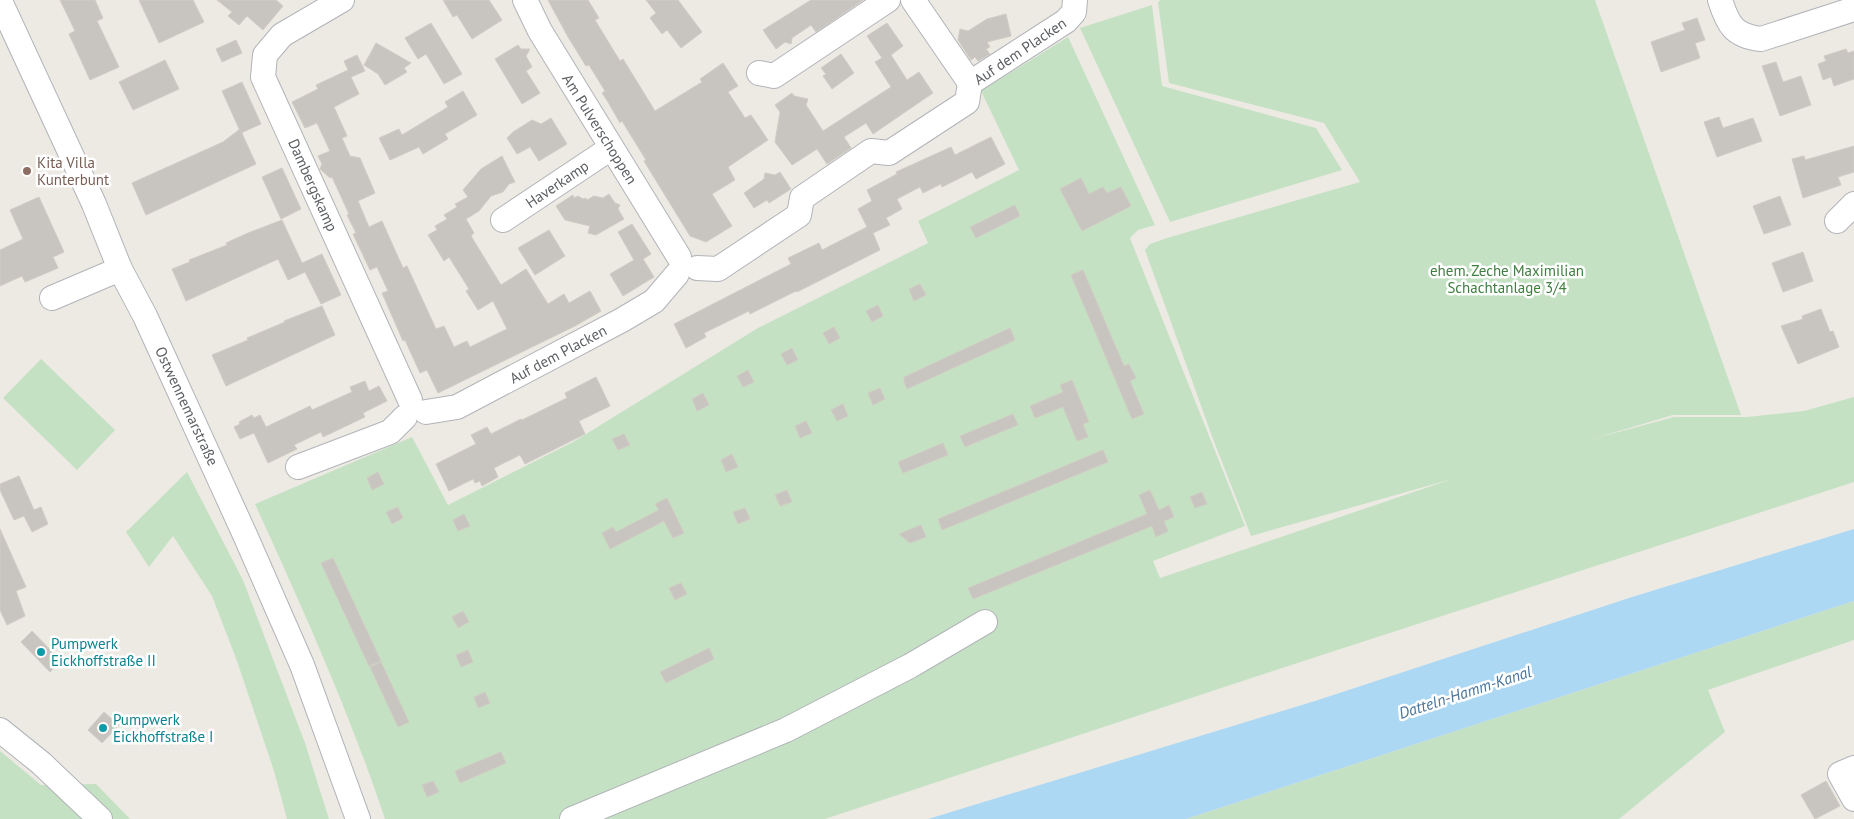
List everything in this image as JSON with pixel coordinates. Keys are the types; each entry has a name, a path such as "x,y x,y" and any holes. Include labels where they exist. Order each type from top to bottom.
{"street":[{"name":"Dambergskamp","path":"342,0 282,34 265,55 263,77 414,410"},
{"name":"Am Pulverschoppen","path":"526,0 540,31 684,266"},
{"path":"759,72 774,76 888,0"},
{"path":"912,0 970,84"},
{"name":"Auf dem Placken","path":"414,410 457,407 622,320 654,301 684,266 718,269 798,215 802,198 871,151 888,153 967,102 970,84 1066,22 1074,12 1075,0"},
{"path":"1720,0 1729,23 1736,31 1747,38 1761,39 1854,9"},
{"name":"Ostwennemarstraße","path":"0,1 94,204 120,269 145,316 203,440 298,656 358,819"},
{"name":"Haverkamp","path":"502,220 611,148"},
{"path":"1837,221 1854,204"},
{"path":"52,298 120,269"},
{"path":"298,467 390,432 414,410"},
{"path":"572,819 786,730 910,666 985,622"},
{"path":"0,730 41,763 100,819"},
{"path":"1854,768 1840,774 1854,799"}],"green space":[{"name":"ehem. Zeche Maximilian Schachtanlage 3/4","path":"1161,0 1595,0 1741,415 1673,415 1592,439 1674,417 1747,417 1804,411 1854,397 1854,482 825,819 385,819 340,699 255,504 412,437 448,505 573,442 758,328 928,243 918,221 1019,170 981,91 1068,37 1155,225 1138,230 1130,238 1245,526 1153,561 1160,578 1452,479 1251,536 1213,439 1145,250 1150,244 1167,238 1360,182 1324,123 1169,83 1158,2"},
{"path":"1152,5 1162,86 1316,128 1342,170 1170,222 1080,28"},
{"path":"41,359 115,430 77,470 3,398"},
{"path":"187,472 243,580 305,743 329,819 287,819 274,771 237,661 212,596 173,536 149,567 126,532"},
{"path":"1854,601 1854,640 1708,690 1725,732 1619,819 1186,819"},
{"path":"0,751 41,785 96,784 130,819 0,819"}],"water":[{"name":"Datteln-Hamm-Kanal","path":"1854,529 1854,601 1186,819 928,819 1315,701 1632,597"}],"building":[{"path":"60,0 95,0 103,18 97,21 119,67 90,80 69,34 75,31"},
{"path":"139,0 193,0 204,22 159,43"},
{"path":"217,0 276,0 283,6 263,30 247,16 239,25 228,16 232,12"},
{"path":"443,0 489,0 502,20 472,39 457,15 453,17"},
{"path":"548,0 588,0 599,18 595,20 620,61 623,59 655,111 702,82 700,79 723,63 738,86 728,92 745,118 751,115 768,140 728,167 735,180 712,194 732,226 706,242 690,236 622,121 620,123 602,93 605,91 589,65 586,66 568,37"},
{"path":"646,0 678,0 702,32 681,48 667,30 662,34 650,18 656,13"},
{"path":"811,0 863,0 816,32 811,25 792,38 791,44 785,42 776,49 763,30"},
{"path":"1006,14 1011,36 987,42 990,47 986,49 990,54 978,61 975,57 971,60 958,40 960,29 968,31 987,19"},
{"path":"1697,18 1705,40 1695,43 1700,58 1661,72 1651,42 1685,30 1682,23"},
{"path":"431,23 462,74 444,84 426,54 418,59 405,38"},
{"path":"887,23 903,46 891,55 907,80 919,72 933,93 873,134 866,123 844,137 851,148 827,164 817,149 792,165 775,142 780,112 775,105 792,93 794,96 808,99 806,105 823,131 891,87 875,62 882,58 867,36"},
{"path":"236,40 242,53 222,62 216,49"},
{"path":"376,43 411,63 404,68 407,72 385,85 378,74 364,65"},
{"path":"518,45 521,49 530,49 526,56 532,67 526,71 540,93 522,104 495,59"},
{"path":"1846,49 1848,53 1854,51 1854,79 1834,86 1831,77 1823,80 1818,64 1826,61 1824,56"},
{"path":"841,54 854,73 832,89 823,76 826,74 821,68"},
{"path":"357,55 365,71 351,77 359,94 334,107 347,136 342,138 350,156 360,158 375,193 358,201 369,227 382,221 403,268 407,266 436,329 444,326 454,347 467,341 470,347 507,329 493,301 478,310 466,291 469,289 449,257 444,261 428,235 437,230 435,226 447,219 444,215 457,207 455,204 468,197 463,190 481,169 502,156 515,182 509,184 503,192 491,196 479,211 466,219 474,233 471,236 501,285 526,269 548,304 564,294 569,303 590,291 601,311 575,326 438,393 427,370 420,373 405,340 403,341 382,293 388,291 377,267 370,270 353,234 356,233 332,177 330,178 320,169 322,164 318,156 330,151 317,123 305,128 292,102 318,89 316,85 348,70 344,61"},
{"path":"165,60 179,89 133,110 119,82"},
{"path":"1776,62 1783,82 1801,76 1811,105 1780,116 1762,66"},
{"path":"242,82 261,124 241,133 222,91"},
{"path":"463,91 477,115 445,134 448,139 423,154 419,147 390,160 379,138 399,129 402,135 448,107 445,102"},
{"path":"1719,117 1723,128 1753,118 1762,141 1717,157 1704,122"},
{"path":"551,118 567,144 539,161 530,147 517,154 507,138 532,120 541,124"},
{"path":"240,129 256,164 146,215 132,183 223,142"},
{"path":"991,137 1005,164 976,179 972,172 942,187 941,184 923,193 920,187 897,199 902,209 886,218 890,225 873,233 880,250 797,292 750,314 749,311 704,333 706,337 686,348 674,324 791,264 788,258 819,243 822,250 867,227 858,209 872,201 867,190 897,174 896,172 951,147 955,155"},
{"path":"1854,146 1854,172 1838,177 1841,185 1803,198 1792,159 1804,156 1805,160"},
{"path":"282,168 301,209 281,219 262,177"},
{"path":"780,172 791,189 769,203 767,200 754,208 744,193 764,179 765,173 775,175"},
{"path":"1081,178 1089,194 1103,187 1107,193 1121,187 1131,206 1082,231 1060,189"},
{"path":"609,194 615,203 620,205 618,209 624,219 596,235 588,233 590,226 565,220 556,206 573,195 574,198 578,196 587,200 594,196 603,198"},
{"path":"1780,196 1791,225 1764,234 1753,206"},
{"path":"39,197 64,252 53,257 58,268 25,282 22,276 0,286 0,250 23,239 10,210"},
{"path":"1015,205 1020,216 976,238 970,227"},
{"path":"282,220 302,263 322,254 341,295 321,304 305,272 288,280 278,259 186,301 172,269 227,245 226,243 248,233"},
{"path":"632,224 651,254 643,259 654,277 623,296 610,274 634,260 618,232"},
{"path":"549,230 565,256 535,275 518,248"},
{"path":"1803,252 1813,281 1783,292 1772,263"},
{"path":"1083,270 1124,366 1129,364 1136,378 1130,381 1144,414 1132,419 1071,275"},
{"path":"920,284 926,295 914,301 909,289"},
{"path":"878,305 883,316 872,322 866,311"},
{"path":"322,306 335,335 226,386 212,355 248,340 247,338 284,321"},
{"path":"1821,309 1830,332 1833,331 1839,347 1798,364 1781,326 1803,319 1802,316"},
{"path":"834,327 840,338 829,344 823,333"},
{"path":"1010,328 1015,340 907,389 904,377"},
{"path":"792,348 798,360 787,365 781,354"},
{"path":"748,370 754,382 743,387 737,376"},
{"path":"596,377 610,406 579,421 585,434 525,464 520,455 494,468 498,477 482,486 480,481 475,483 473,479 449,491 436,464 476,444 471,435 487,427 491,434 522,420 567,398 565,393"},
{"path":"1072,380 1089,422 1083,424 1088,437 1077,441 1063,407 1035,418 1030,406 1063,392 1060,385"},
{"path":"365,381 369,391 379,386 387,401 363,413 365,417 323,437 321,432 294,445 297,449 268,463 254,433 240,439 234,427 252,415 254,418 260,415 266,427 310,406 312,410 352,392 350,387"},
{"path":"880,388 885,399 873,405 868,393"},
{"path":"703,393 709,405 697,411 692,399"},
{"path":"843,404 848,416 837,421 831,410"},
{"path":"1013,414 1018,425 965,447 960,436"},
{"path":"806,421 812,433 800,438 795,426"},
{"path":"624,434 630,445 618,450 612,439"},
{"path":"943,443 948,455 903,473 898,462"},
{"path":"1103,450 1108,462 942,530 938,519"},
{"path":"732,454 738,467 726,472 721,460"},
{"path":"378,472 384,484 372,490 367,478"},
{"path":"19,476 34,510 41,507 48,524 32,532 24,516 14,520 0,490 0,484"},
{"path":"787,490 792,502 780,506 775,495"},
{"path":"1150,490 1159,510 1169,505 1174,517 1164,521 1168,531 1156,537 1152,526 973,599 968,588 1147,514 1139,495"},
{"path":"1202,492 1207,504 1195,508 1190,497"},
{"path":"667,498 684,533 673,538 664,521 610,549 602,533 613,527 616,532 659,510 655,504"},
{"path":"398,507 403,518 392,524 386,512"},
{"path":"745,508 750,519 738,524 733,512"},
{"path":"464,514 470,526 458,531 453,520"},
{"path":"921,525 926,537 910,543 899,534"},
{"path":"0,529 26,587 16,591 25,616 7,625 0,610"},
{"path":"333,558 381,661 369,666 321,563"},
{"path":"681,583 687,594 675,600 669,588"},
{"path":"463,611 469,622 458,628 452,617"},
{"name":"Pumpwerk Eickhoffstraße II","path":"32,631 61,661 50,672 21,642"},
{"path":"709,648 714,659 666,683 660,672"},
{"path":"468,650 473,662 461,667 456,655"},
{"path":"381,662 409,722 398,727 370,667"},
{"path":"485,692 490,703 478,708 474,697"},
{"name":"Pumpwerk Eickhoffstraße I","path":"104,712 119,725 102,743 88,730"},
{"path":"501,752 506,763 460,783 455,771"},
{"path":"433,781 439,792 427,797 422,785"},
{"path":"1826,781 1840,806 1815,819 1801,795"}],"place":[{"name":"Kita Villa Kunterbunt","path":"27,171"},
{"name":"Pumpwerk Eickhoffstraße II","path":"41,652"},
{"name":"Pumpwerk Eickhoffstraße I","path":"103,728"}]}
